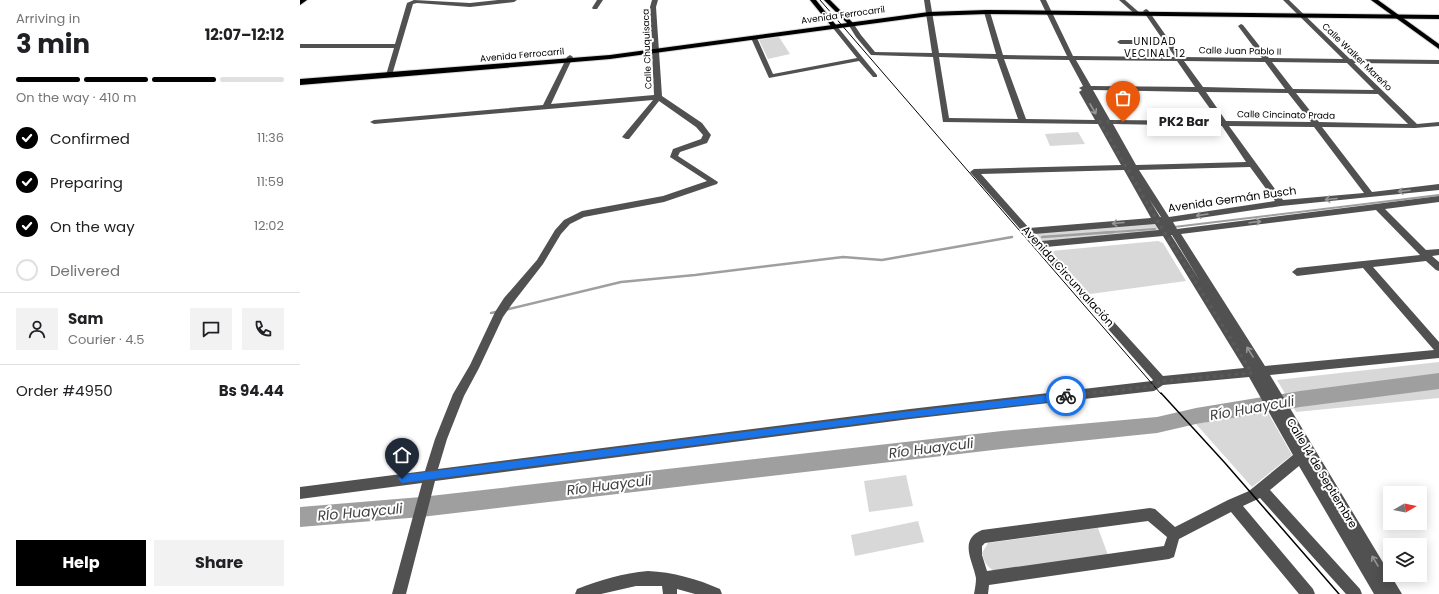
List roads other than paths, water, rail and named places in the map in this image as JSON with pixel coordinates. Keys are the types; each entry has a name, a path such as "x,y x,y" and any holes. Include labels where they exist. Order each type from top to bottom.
{"highway":[{"name":"Avenida Ferrocarril","path":"656,49 929,12 1045,11 1300,14 1439,13"},
{"name":"Avenida Ferrocarril","path":"929,12 1045,11"},
{"name":"Avenida Ferrocarril","path":"1391,14 1439,17"},
{"name":"Avenida Ferrocarril","path":"300,82 390,73 569,59 754,38 833,24"},
{"name":"Avenida Ferrocarril","path":"300,78 390,73"}],"main road":[{"path":"300,3 304,0"},
{"path":"813,0 833,24"},
{"path":"827,0 849,22"},
{"path":"1374,0 1439,53"},
{"path":"1391,14 1439,47"}],"street":[{"path":"390,73 410,3 454,2 470,5 514,0"},
{"path":"595,8 600,0"},
{"name":"Calle Chuquisaca","path":"655,0 653,6 658,97"},
{"path":"927,0 936,55"},
{"name":"Calle 14 de Septiembre","path":"1036,0 1045,11 1068,58 1085,88 1109,122 1161,220"},
{"name":"Calle 14 de Septiembre","path":"1043,0 1045,11"},
{"path":"1122,0 1142,13 1167,42 1281,203"},
{"name":"Calle Walker Mareño","path":"1286,0 1415,126"},
{"path":"987,12 1000,57 1023,121"},
{"name":"Calle Juan Pablo II","path":"849,22 873,54 1068,58 1439,62"},
{"path":"833,24 875,76"},
{"path":"1240,26 1370,195"},
{"path":"754,38 771,77 862,59"},
{"path":"1120,42 1167,42"},
{"path":"300,46 397,46"},
{"name":"Calle Cincinato Prada","path":"936,55 946,120 1415,126 1439,124"},
{"path":"546,107 569,59"},
{"path":"1085,88 1380,92"},
{"name":"Calle 14 de Septiembre","path":"1085,88 1100,122 1125,167 1170,233 1276,403 1382,594"},
{"path":"626,137 658,97"},
{"path":"374,122 658,97 699,125 707,135 704,142 676,151 674,157 714,182 664,199 582,214 567,222 558,232 540,262 508,301 499,315 474,368 459,394 441,439 421,507 399,594"},
{"path":"1125,167 1134,168 1252,164"},
{"name":"Avenida Circunvalación","path":"1125,167 974,172 1161,381"},
{"name":"Avenida Germán Busch","path":"1027,230 1161,220 1281,203 1439,187"},
{"path":"1040,244 1170,233 1439,200"},
{"path":"1378,207 1439,268"},
{"path":"1297,272 1365,264 1439,252"},
{"path":"1365,264 1439,349"},
{"path":"300,493 910,414 1154,386 1161,381 1439,354"},
{"path":"983,579 1169,552 1174,535 1233,504 1254,495 1306,457"},
{"name":"Calle 14 de Septiembre","path":"1306,457 1395,594"},
{"path":"1261,490 1355,594"},
{"path":"1233,504 1308,594"},
{"path":"981,594 983,579 975,555 976,543 982,537 1150,514 1174,535"},
{"path":"582,594 628,579 643,578 669,587 714,594"}],"waterway":[{"path":"1174,227 1439,195"},
{"path":"1108,232 1155,229"},
{"path":"1042,237 1108,232"},
{"path":"1100,233 1108,232"},
{"path":"1108,232 1114,232"},
{"path":"505,310 621,282 695,275 843,257 882,260 1012,237"},
{"path":"491,313 496,312"},
{"name":"Río Huayculi","path":"300,517 421,507 1002,440 1157,425 1196,416 1300,399 1439,381"}],"tram line":[{"path":"820,0 1161,394"},
{"path":"1161,393 1225,463 1339,594"}],"place":[{"name":"PK2 Bar","path":"1123,122"}],"district":[{"name":"UNIDAD VECINAL 12","path":"1155,46"}],"water label":[{"name":"RÍo Huayculi","path":"360,512"}]}
